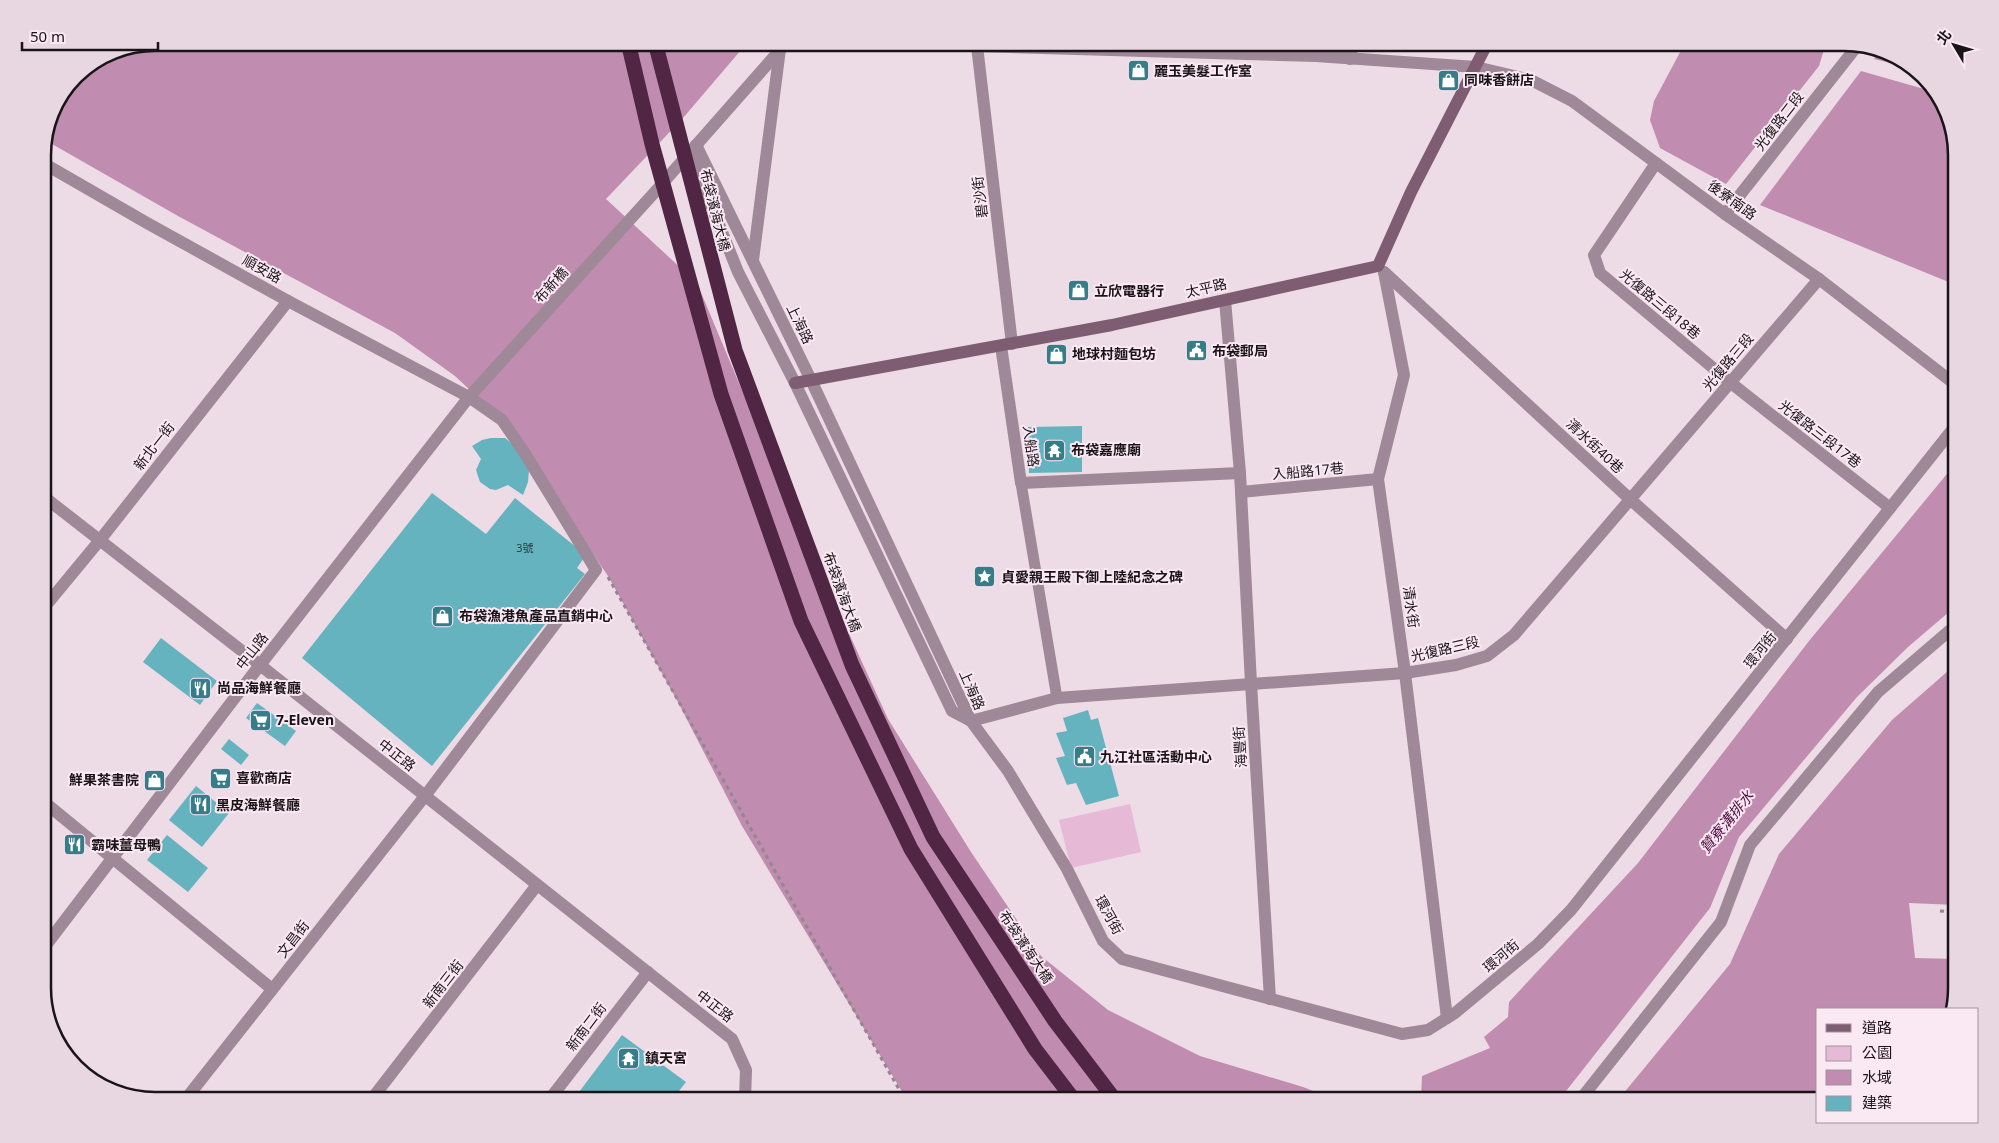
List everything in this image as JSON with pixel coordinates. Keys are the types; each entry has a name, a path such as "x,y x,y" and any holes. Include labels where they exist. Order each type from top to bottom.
{"highway":[{"path":"630,51 652,144 721,394 801,622 911,849 1036,1049 1068,1092"},
{"name":"布袋濱海大橋","path":"657,51 735,350 852,664 933,837 1055,1021 1109,1092"}],"main road":[{"path":"1381,269 1411,192 1484,51"},
{"name":"太平路","path":"795,384 1112,325 1381,269"}],"street":[{"path":"696,145 777,51"},
{"path":"753,260 781,51"},
{"name":"碧沙街","path":"973,51 1006,345"},
{"name":"後寮南路","path":"1247,51 1476,67 1531,80 1572,101 1726,214 1819,279 1948,379"},
{"path":"1350,59 1351,51"},
{"name":"光復路二段","path":"1726,214 1853,52"},
{"name":"布新橋","path":"469,397 696,145"},
{"name":"上海路","path":"696,145 811,380 971,721"},
{"name":"上海路","path":"696,145 698,172 738,272 795,384 952,711 971,721"},
{"name":"光復路三段18巷","path":"1656,163 1594,255 1600,273 1731,383"},
{"name":"順安路","path":"51,167 147,223 288,301 469,397 502,420 524,452 596,570"},
{"name":"清水街","path":"1381,269 1404,375 1378,479 1447,1018"},
{"name":"清水街40巷","path":"1381,269 1631,500 1787,639"},
{"name":"光復路三段","path":"971,721 1057,698 1404,673 1456,665 1486,656 1514,634 1819,279"},
{"path":"1225,300 1242,492"},
{"name":"新北一街","path":"51,598 100,540 288,301"},
{"name":"入船路","path":"1006,345 1021,483 1240,473"},
{"name":"光復路三段17巷","path":"1731,383 1890,508"},
{"name":"中山路","path":"51,939 260,665 469,397"},
{"name":"環河街","path":"971,721 1008,771 1062,860 1103,941 1122,959 1402,1034 1428,1030 1447,1018 1538,944 1571,910 1948,435"},
{"name":"入船路17巷","path":"1242,492 1378,479"},
{"name":"海豐街","path":"1242,492 1251,683 1270,999"},
{"name":"中正路","path":"51,502 260,665 732,1039 746,1070 745,1092"},
{"name":"文昌街","path":"191,1092 425,796 596,570"},
{"path":"1586,1092 1721,922 1750,845 1878,692 1948,633"},
{"path":"51,808 272,989"},
{"name":"新南三街","path":"377,1092 538,885"},
{"name":"新南二街","path":"555,1092 648,972"}],"lane":[{"path":"1021,483 1057,698"}],"path":[{"path":"596,570 608,576 900,1092"},
{"path":"1940,911 1948,912"}],"green space":[{"path":"1130,804 1141,852 1071,868 1059,820"}],"water":[{"path":"155,51 740,51 683,118 606,199 697,283 788,500 888,719 971,852 1041,956 1108,1010 1200,1056 1316,1092 902,1092 742,826 679,704 608,576 502,420 455,376 395,333 178,216 52,144 59,115 69,97 87,77 115,59 135,53"},
{"path":"1681,51 1824,51 1819,66 1726,184 1660,148 1650,120 1654,101"},
{"path":"1876,57 1893,64 1874,59"},
{"path":"1861,71 1923,89 1937,109 1946,135 1948,148 1948,282 1760,205"},
{"name":"贊寮溝排水","path":"1948,473 1948,613 1908,647 1857,697 1739,837 1710,908 1565,1092 1421,1092 1422,1076 1490,1048 1484,1037 1508,1017 1509,1002 1638,863 1809,641"},
{"path":"1948,671 1948,905 1909,903 1915,958 1948,959 1946,1008 1816,1008 1816,1092 1625,1092 1730,964 1779,854 1892,720"}],"building":[{"name":"布袋嘉應廟","path":"1082,426 1082,472 1029,473 1028,427"},
{"path":"505,438 516,447 529,470 528,482 523,495 508,485 496,490 490,489 480,482 476,470 481,459 472,446 482,440"},
{"name":"布袋漁港魚產品直銷中心","path":"432,493 486,534 515,498 586,555 577,568 585,574 432,766 302,658"},
{"path":"161,638 217,681 200,705 143,662"},
{"path":"257,703 296,731 285,746 246,718"},
{"name":"九江社區活動中心","path":"1088,710 1091,720 1098,718 1119,796 1086,805 1076,783 1067,785 1056,758 1065,756 1056,733 1067,731 1063,718"},
{"path":"229,739 249,755 241,765 221,749"},
{"path":"196,786 229,813 202,847 169,820"},
{"path":"167,835 208,868 188,892 147,860"},
{"name":"鎮天宮","path":"622,1035 686,1082 678,1092 579,1092"}],"place":[{"name":"麗玉美髮工作室","path":"1138,71"},
{"name":"同味香餅店","path":"1448,80"},
{"name":"立欣電器行","path":"1078,291"},
{"name":"布袋郵局","path":"1196,351"},
{"name":"地球村麵包坊","path":"1056,354"},
{"name":"布袋嘉應廟","path":"1055,450"},
{"name":"貞愛親王殿下御上陸紀念之碑","path":"985,577"},
{"name":"布袋漁港魚產品直銷中心","path":"443,616"},
{"name":"尚品海鮮餐廳","path":"201,688"},
{"name":"7-Eleven","path":"260,720"},
{"name":"九江社區活動中心","path":"1084,757"},
{"name":"喜歡商店","path":"220,778"},
{"name":"鮮果茶書院","path":"155,780"},
{"name":"黑皮海鮮餐廳","path":"200,805"},
{"name":"霸味薑母鴨","path":"75,845"},
{"name":"鎮天宮","path":"629,1058"}]}
